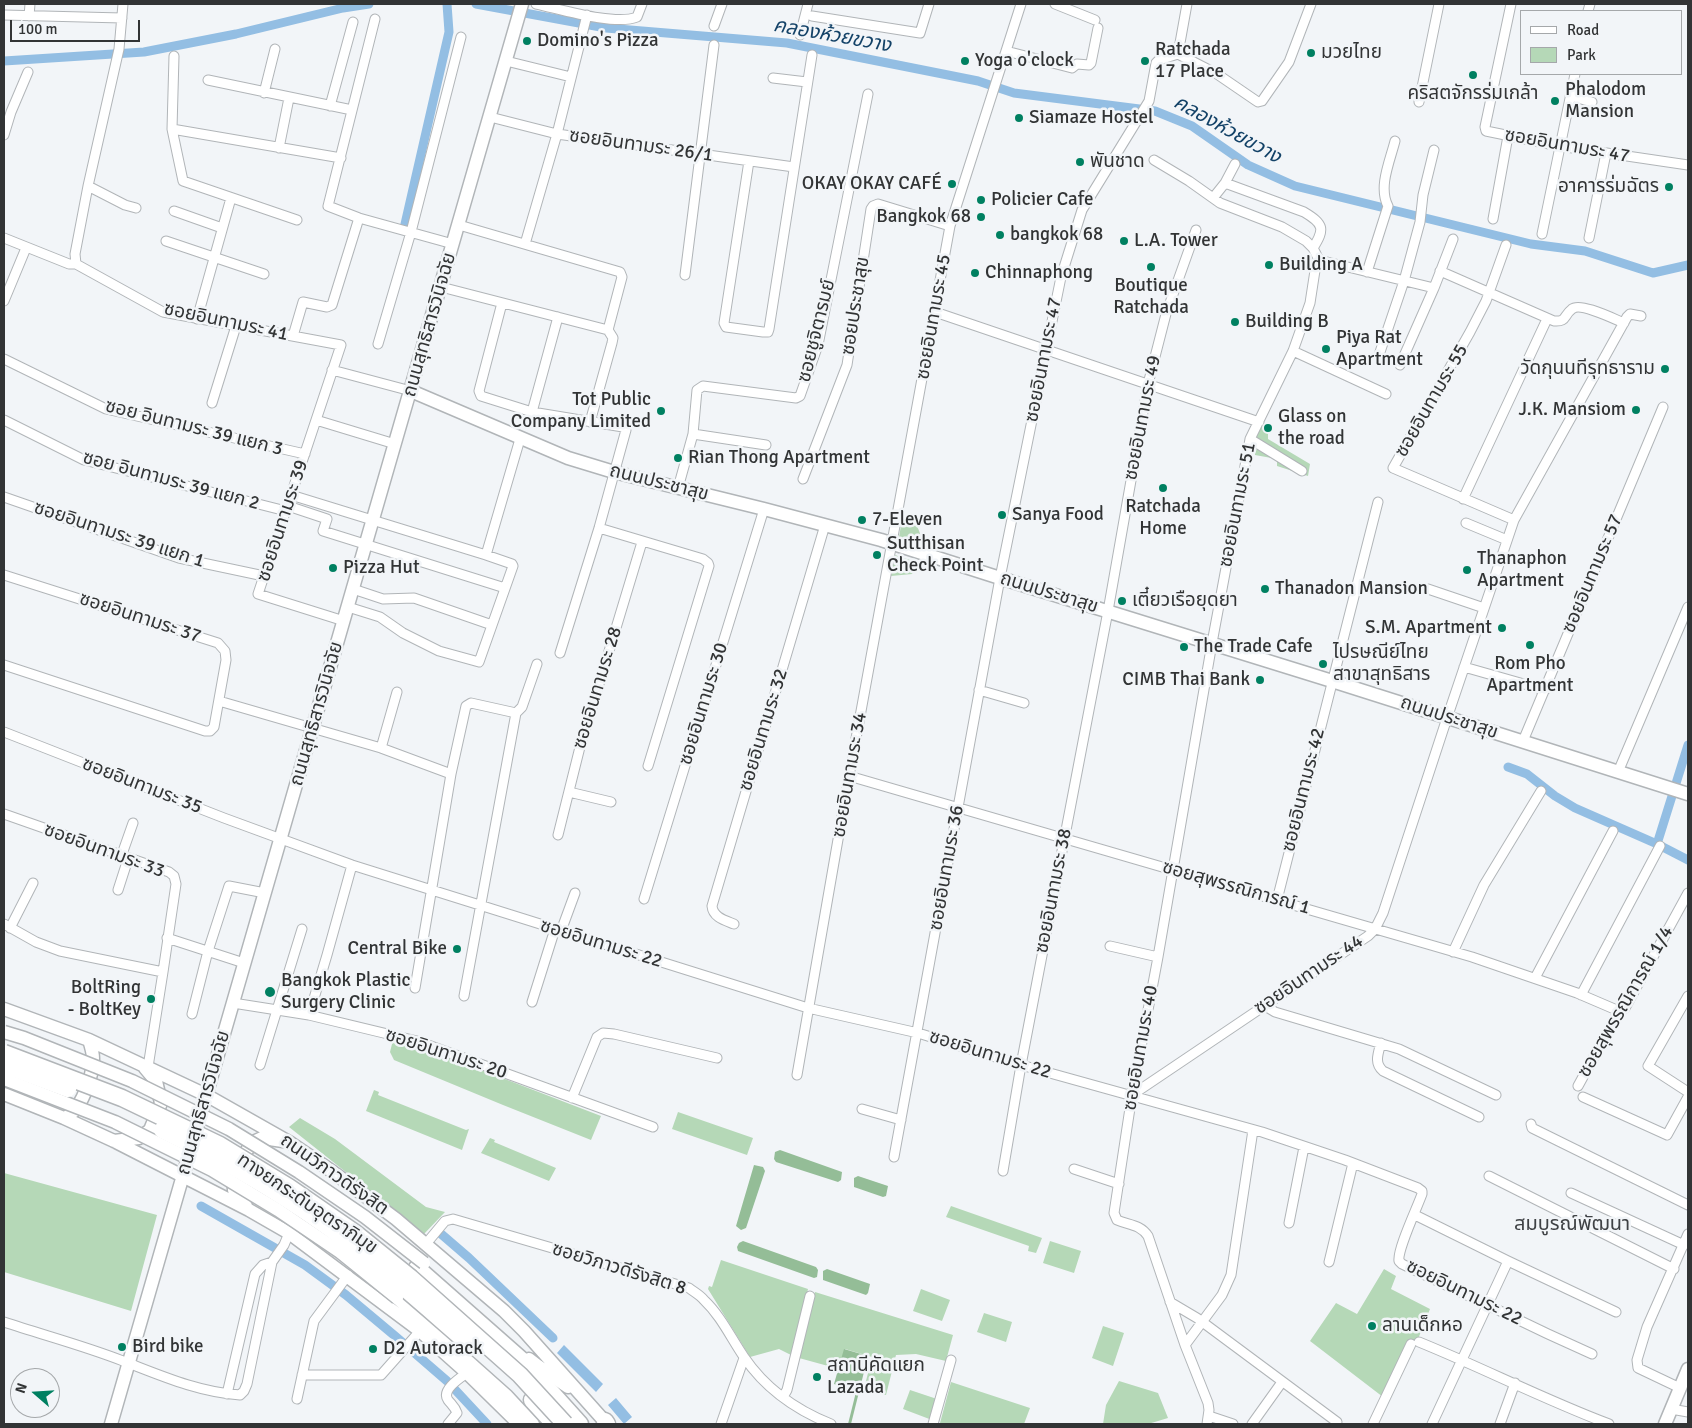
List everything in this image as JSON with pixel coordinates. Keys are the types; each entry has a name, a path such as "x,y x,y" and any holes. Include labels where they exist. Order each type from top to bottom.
{"highway":[{"name":"ถนนวิภาวดีรังสิต","path":"4,1051 18,1053 125,1096 224,1144 292,1185 356,1230 420,1266 526,1364 580,1424"},
{"name":"ทางยกระดับอุตราภิมุข","path":"4,1051 122,1098 220,1145 289,1187 354,1232 411,1278 520,1376 565,1424"},
{"name":"ทางยกระดับอุตราภิมุข","path":"4,1063 119,1109 216,1156 285,1198 347,1241 404,1287 512,1382 550,1424"},
{"path":"4,1063 122,1107 219,1154 287,1195 334,1228 402,1292 515,1381 554,1424"}],"main road":[{"name":"ถนนสุทธิสารวินิจฉัย","path":"110,1424 522,4"},
{"name":"ถนนประชาสุข","path":"411,391 568,458 614,472 892,543 1680,792"},
{"name":"ถนนวิภาวดีรังสิต","path":"4,1009 89,1040 206,1095 289,1142 333,1172 396,1219 504,1311 606,1423"},
{"path":"4,1032 24,1038 132,1081 229,1129 299,1172 358,1212 538,1366 583,1397"},
{"path":"64,1118 74,1112 81,1102 92,1070 93,1057 89,1040"},
{"path":"114,1141 139,1138 150,1130 161,1103 156,1081 144,1065"},
{"path":"4,1079 115,1122 212,1170 278,1210 402,1292 534,1424"},
{"path":"4,1094 64,1118 114,1141 249,1210 345,1280 420,1331 467,1373 519,1424"},
{"path":"249,1210 234,1190 233,1176 251,1143 262,1138 289,1142"},
{"path":"289,1238 290,1216 315,1179 333,1172"},
{"path":"1665,1424 1688,1369"}],"street":[{"path":"29,16 30,4"},
{"path":"76,264 75,254 88,186 119,49 123,4"},
{"path":"536,4 587,17 610,19 632,19 637,17 642,4"},
{"path":"714,26 722,4"},
{"path":"800,35 808,4"},
{"path":"812,16 920,33 929,4"},
{"name":"ซอยอินทามระ 45","path":"892,543 950,226 1021,4"},
{"path":"1006,51 1072,68 1077,64 1089,65 1091,63 1096,24 1055,4"},
{"path":"1186,4 1178,54 1217,74 1258,102 1262,101 1289,62 1311,4"},
{"path":"1419,102 1439,4"},
{"name":"ซอยอินทามระ 47","path":"1511,4 1485,127 1486,131 1559,146 1688,165"},
{"path":"4,15 122,18"},
{"path":"525,244 557,134 587,17"},
{"path":"375,19 328,204 329,207 359,218 453,244"},
{"path":"330,106 353,22"},
{"path":"378,344 410,232 461,37"},
{"path":"685,275 714,45"},
{"path":"264,92 275,49"},
{"name":"ซอยอินทามระ 47","path":"1000,578 1061,277 1082,210 1149,101 1157,62 1178,54"},
{"path":"749,161 724,324 726,327 768,332 812,55"},
{"path":"174,56 172,129 182,181 297,220"},
{"path":"506,61 571,77"},
{"path":"4,135 11,112 28,72"},
{"path":"1542,234 1574,75"},
{"path":"773,78 807,82"},
{"path":"208,80 352,110"},
{"name":"ซอยชูจิตารมย์","path":"678,488 692,434 697,390 699,387 796,398 800,396 818,345 868,94"},
{"path":"1570,96 1592,102"},
{"path":"279,148 289,98"},
{"name":"ซอยอินทามระ 26/1","path":"490,117 557,134 794,167"},
{"path":"172,129 341,158"},
{"path":"1493,219 1508,136"},
{"path":"1367,272 1387,209 1383,190 1395,141"},
{"path":"1380,352 1404,281 1421,217 1423,195 1434,150"},
{"path":"1589,238 1606,153"},
{"path":"1154,160 1189,181 1220,203 1282,228 1306,241 1313,248 1319,260 1434,288"},
{"path":"1213,198 1225,183 1235,164"},
{"path":"1225,183 1304,212 1316,219 1322,229 1321,236 1313,248"},
{"path":"88,186 125,205 136,208"},
{"path":"197,319 231,198"},
{"name":"ซอยประชาสุข","path":"803,478 847,365 871,209 878,204 950,226"},
{"path":"174,211 222,228"},
{"path":"293,336 303,302 327,307 332,305 359,218"},
{"path":"459,225 620,272 622,277 608,330"},
{"name":"ซอยอินทามระ 49","path":"1108,611 1148,384 1166,314 1196,230"},
{"name":"ซอยอินทามระ 41","path":"4,238 69,264 76,264 163,312 341,345 316,420"},
{"path":"1400,365 1453,239"},
{"path":"166,241 264,274"},
{"name":"ซอยอินทามระ 55","path":"1506,245 1486,301 1393,468 1514,520"},
{"path":"4,301 26,248"},
{"name":"ซอยอินทามระ 51","path":"1212,644 1250,439 1293,351 1309,307 1316,264 1319,260"},
{"path":"1440,271 1547,319 1564,320 1572,309 1578,307 1593,310 1624,323"},
{"path":"441,287 608,330 613,338 590,422"},
{"path":"502,303 479,394 532,412 623,427 626,430 599,528 560,653"},
{"path":"935,312 1259,422"},
{"path":"1447,718 1514,520 1624,323 1630,314 1641,316"},
{"path":"532,412 558,317"},
{"path":"1463,499 1547,319"},
{"path":"212,403 236,326"},
{"path":"1293,351 1386,394"},
{"name":"ซอย อินทามระ 39 แยก 3","path":"4,359 106,408 305,454"},
{"path":"332,370 411,391"},
{"name":"ซอยอินทามระ 57","path":"1523,742 1663,407"},
{"name":"ซอย อินทามระ 39 แยก 2","path":"4,420 84,460 327,518 323,531 366,545"},
{"path":"316,420 395,444"},
{"name":"ซอยอินทามระ 39","path":"316,420 258,594 344,621"},
{"path":"692,434 766,444"},
{"path":"486,555 520,439"},
{"path":"1250,439 1302,471"},
{"path":"291,495 486,555 513,566 480,661 477,662 439,651 403,633 380,617 348,607"},
{"name":"ซอยอินทามระ 39 แยก 1","path":"4,497 179,558 264,576"},
{"name":"ซอยอินทามระ 42","path":"1277,900 1378,502"},
{"name":"ซอยอินทามระ 30","path":"644,899 764,509"},
{"path":"1466,523 1507,540"},
{"name":"ซอยอินทามระ 32","path":"734,924 718,917 713,912 712,906 825,525"},
{"path":"599,528 703,559 709,566 648,766"},
{"name":"ซอยอินทามระ 28","path":"558,834 580,747 642,542"},
{"name":"ซอยอินทามระ 34","path":"797,1075 892,543"},
{"path":"366,545 505,588"},
{"name":"ซอยอินทามระ 37","path":"4,575 218,643 225,651 226,660 214,727 205,731 4,665"},
{"name":"ซอยอินทามระ 36","path":"894,1157 1000,578"},
{"path":"1428,588 1484,608"},
{"path":"353,589 383,599 414,598 492,625"},
{"path":"1618,772 1688,607"},
{"name":"ซอยอินทามระ 38","path":"1003,1171 1021,1065 1108,611"},
{"name":"ซอยอินทามระ 40","path":"1208,1420 1208,1402 1185,1345 1145,1231 1137,1226 1120,1221 1115,1217 1114,1213 1132,1095 1212,644"},
{"path":"464,996 516,713 522,707 537,664"},
{"path":"1464,666 1545,690"},
{"path":"979,690 1024,703"},
{"path":"381,748 397,692"},
{"path":"220,701 381,748 451,774"},
{"path":"415,988 451,774 468,704 471,703 516,713"},
{"name":"ซอยอินทามระ 44","path":"1132,1095 1352,947 1375,929 1383,913 1447,718"},
{"name":"ซอยอินทามระ 35","path":"4,732 280,839"},
{"name":"ซอยสุพรรณิการณ์ 1","path":"850,776 1453,952 1535,978 1619,1011"},
{"path":"1453,952 1484,885 1541,791"},
{"path":"569,792 612,802"},
{"name":"ซอยอินทามระ 33","path":"4,814 124,858 169,872 174,876 176,884 163,972 144,1065"},
{"path":"118,890 133,823"},
{"path":"1535,978 1613,832"},
{"name":"ซอยอินทามระ 22","path":"280,839 352,865 480,906 808,1008 918,1033 1021,1065 1253,1130 1353,1163 1420,1189 1422,1194 1400,1249 1399,1261 1402,1264 1592,1354"},
{"path":"1581,995 1660,846"},
{"path":"309,1015 352,865"},
{"path":"33,884 7,926 36,942 60,951 163,972"},
{"path":"192,1014 208,951 229,886 265,893"},
{"path":"532,1002 558,930 575,893"},
{"name":"ซอยสุพรรณิการณ์ 1/4","path":"1578,1086 1619,1011 1625,1008 1688,893"},
{"path":"260,1065 302,929"},
{"path":"167,938 244,962"},
{"path":"1110,946 1158,957"},
{"path":"1688,996 1648,1066 1688,1092"},
{"name":"ซอยอินทามระ 20","path":"233,1003 309,1015 417,1042 653,1127"},
{"path":"1265,1006 1275,1012 1381,1043 1496,1095"},
{"path":"572,1098 597,1038 603,1034 614,1034 717,1058"},
{"path":"1381,1043 1377,1060 1379,1068 1383,1072 1479,1117"},
{"path":"1583,1097 1667,1134 1688,1097"},
{"path":"862,1109 901,1120"},
{"path":"1531,1124 1532,1128 1688,1205"},
{"path":"1185,1345 1222,1295 1231,1275 1253,1130"},
{"path":"1289,1222 1304,1147"},
{"path":"1329,1262 1353,1163"},
{"path":"1074,1169 1118,1184"},
{"path":"1489,1176 1674,1269"},
{"path":"1571,1193 1684,1245"},
{"path":"1415,1215 1616,1312"},
{"name":"ซอยวิภาวดีรังสิต 8","path":"425,1245 445,1220 453,1219 689,1288 712,1309 744,1358 783,1398 810,1416 831,1424"},
{"path":"1680,1388 1638,1368 1637,1360 1647,1326 1688,1234"},
{"path":"4,1322 129,1363 190,1387 240,1395 244,1392 247,1384 272,1262 289,1238"},
{"path":"1432,1424 1508,1261"},
{"path":"227,1394 255,1274 262,1265 272,1262"},
{"path":"297,1399 314,1321 345,1280"},
{"path":"783,1398 787,1390 810,1296"},
{"path":"1170,1302 1203,1322 1338,1422"},
{"path":"302,1375 381,1375 420,1331"},
{"path":"1373,1424 1415,1343 1463,1359 1563,1406 1609,1424"},
{"path":"721,1424 744,1358"},
{"path":"933,1424 951,1360"},
{"path":"448,1424 457,1413 455,1407 447,1399 448,1390 467,1373"},
{"path":"1252,1424 1282,1382"},
{"path":"1500,1424 1515,1383"},
{"path":"1671,1409 1688,1412"},
{"path":"1208,1420 1233,1424"}],"green space":[{"path":"1262,421 1268,428 1268,439 1310,464 1308,476 1277,466 1277,459 1255,455 1254,437"},
{"path":"903,514 917,526 922,544 899,537"},
{"path":"895,555 919,563 912,574 891,576"},
{"path":"393,1040 419,1046 601,1116 591,1140 394,1060 390,1052"},
{"path":"374,1090 379,1092 378,1095 466,1130 469,1129 462,1150 366,1111"},
{"path":"678,1112 753,1138 747,1155 672,1129"},
{"path":"300,1118 335,1139 426,1207 445,1212 424,1234 289,1127"},
{"path":"490,1138 495,1140 494,1142 556,1168 549,1181 481,1153"},
{"path":"780,1150 842,1172 841,1180 838,1182 776,1162 774,1159 775,1152"},
{"path":"754,1165 763,1167 765,1171 746,1228 741,1230 736,1226"},
{"path":"4,1173 157,1215 131,1311 4,1272"},
{"path":"858,1176 888,1186 886,1196 883,1197 854,1187 854,1178"},
{"path":"951,1206 1042,1238 1036,1253 1028,1251 1029,1246 946,1217"},
{"path":"743,1241 816,1267 818,1270 817,1277 814,1278 738,1251 739,1243"},
{"path":"1050,1241 1081,1251 1074,1273 1043,1263"},
{"path":"721,1260 808,1289 793,1356 779,1349 750,1357 708,1289 709,1286 712,1287"},
{"path":"827,1269 870,1284 868,1293 866,1295 823,1280 823,1271"},
{"name":"ลานเด็กหอ","path":"1384,1269 1396,1276 1391,1289 1430,1309 1416,1344 1409,1341 1383,1397 1310,1341 1336,1303 1357,1314"},
{"path":"921,1289 950,1300 942,1321 913,1311"},
{"path":"815,1292 953,1335 946,1361 916,1354 896,1355 886,1395 864,1389 872,1357 845,1349 839,1369 799,1358"},
{"path":"984,1313 1012,1322 1006,1342 977,1332"},
{"path":"1103,1326 1124,1333 1113,1366 1092,1358"},
{"path":"844,1349 868,1356 851,1424 848,1424 856,1392 834,1384"},
{"path":"1119,1381 1158,1393 1168,1418 1148,1424 1103,1424 1106,1405"},
{"path":"951,1382 1030,1408 1024,1424 940,1423"},
{"path":"910,1390 937,1399 932,1420 903,1409"}],"water":[{"path":"564,1345 603,1384 596,1392 557,1353"},
{"path":"616,1398 632,1417 624,1424 608,1405"}],"waterway":[{"name":"คลองห้วยขวาง","path":"4,61 144,52 236,34 343,8 369,4"},
{"path":"405,224 449,32 447,4"},
{"name":"คลองห้วยขวาง","path":"476,4 606,28 787,43 978,81 1014,93 1155,111 1192,126 1248,165 1295,186 1531,244 1585,251 1653,273 1688,265"},
{"path":"1688,745 1657,844 1688,860"},
{"path":"1508,767 1527,774 1555,796 1575,808 1657,844"},
{"path":"201,1206 305,1265 346,1295 447,1381 487,1424"},
{"path":"440,1233 553,1338"}],"place":[{"name":"Domino's Pizza","path":"527,41"},
{"name":"มวยไทย","path":"1311,53"},
{"name":"Yoga o'clock","path":"965,61"},
{"name":"Ratchada 17 Place","path":"1145,61"},
{"name":"คริสตจักรร่มเกล้า","path":"1473,75"},
{"name":"Phalodom Mansion","path":"1555,101"},
{"name":"Siamaze Hostel","path":"1019,118"},
{"name":"พันชาด","path":"1080,162"},
{"name":"OKAY OKAY CAFÉ","path":"952,184"},
{"name":"อาคารร่มฉัตร","path":"1669,187"},
{"name":"Policier Cafe","path":"981,200"},
{"name":"Bangkok 68","path":"981,217"},
{"name":"bangkok 68","path":"1000,235"},
{"name":"L.A. Tower","path":"1124,241"},
{"name":"Building A","path":"1269,265"},
{"name":"Boutique Ratchada","path":"1151,267"},
{"name":"Chinnaphong","path":"975,273"},
{"name":"Building B","path":"1235,322"},
{"name":"Piya Rat Apartment","path":"1326,349"},
{"name":"วัดกุนนทีรุทธาราม","path":"1665,369"},
{"name":"J.K. Mansiom","path":"1636,410"},
{"name":"Tot Public Company Limited","path":"661,411"},
{"name":"Glass on the road","path":"1268,428"},
{"name":"Rian Thong Apartment","path":"678,458"},
{"name":"Ratchada Home","path":"1163,488"},
{"name":"Sanya Food","path":"1002,515"},
{"name":"7-Eleven","path":"862,520"},
{"name":"Sutthisan Check Point","path":"877,555"},
{"name":"Pizza Hut","path":"333,568"},
{"name":"Thanaphon Apartment","path":"1467,570"},
{"name":"Thanadon Mansion","path":"1265,589"},
{"name":"เตี๋ยวเรือยุดยา","path":"1122,601"},
{"name":"S.M. Apartment","path":"1502,628"},
{"name":"Rom Pho Apartment","path":"1530,645"},
{"name":"The Trade Cafe","path":"1184,647"},
{"name":"ไปรษณีย์ไทย สาขาสุทธิสาร","path":"1323,664"},
{"name":"CIMB Thai Bank","path":"1260,680"},
{"name":"Central Bike","path":"457,949"},
{"name":"Bangkok Plastic Surgery Clinic","path":"270,992"},
{"name":"BoltRing - BoltKey","path":"151,999"},
{"name":"ลานเด็กหอ","path":"1372,1326"},
{"name":"Bird bike","path":"122,1347"},
{"name":"D2 Autorack","path":"373,1349"},
{"name":"สถานีคัดแยก Lazada","path":"817,1377"}],"district":[{"name":"สมบูรณ์พัฒนา","path":"1572,1225"}]}
